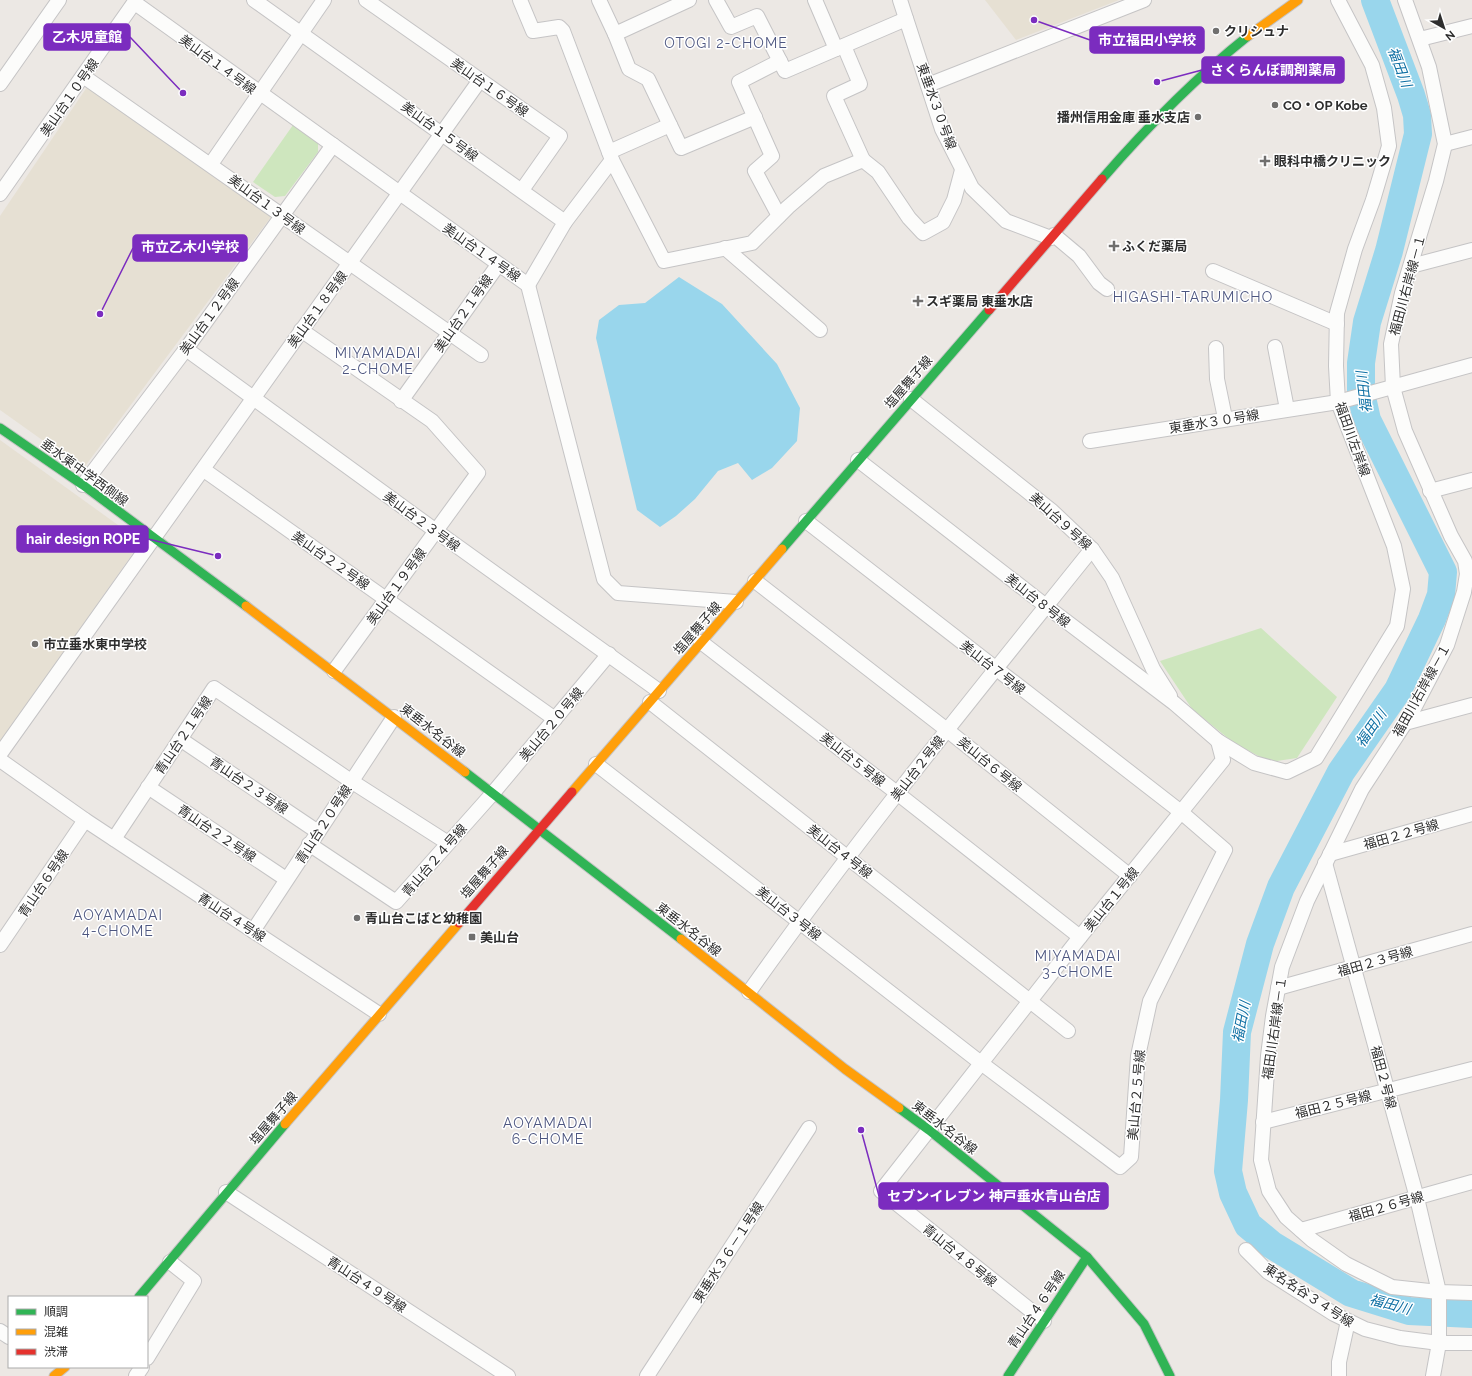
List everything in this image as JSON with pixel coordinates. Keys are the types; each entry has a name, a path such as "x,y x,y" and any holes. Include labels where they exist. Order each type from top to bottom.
{"street":[{"path":"0,84 59,0"},
{"name":"美山台１５号線","path":"254,0 565,222"},
{"path":"211,164 324,0"},
{"name":"美山台１６号線","path":"366,0 560,136 522,190"},
{"path":"520,0 533,31 559,27 563,31 610,156 664,261 752,243 779,216 824,176 863,160"},
{"path":"599,0 629,69 648,79 681,148 754,117"},
{"path":"716,0 731,27 756,16 785,72 906,19"},
{"path":"815,0 860,84 834,96 863,160 878,172 910,218 923,233 943,222 954,200 962,170"},
{"name":"東垂水３０号線","path":"900,0 942,129 972,188 1006,221 1052,236 1079,256 1099,283 1107,289"},
{"path":"928,85 1144,0"},
{"name":"塩屋舞子線","path":"140,1296 170,1262 226,1192 379,1014 755,581 1138,136 1168,106 1223,56 1274,16 1298,0"},
{"name":"福田川左岸線","path":"1218,741 1254,763 1287,772 1316,758 1397,626 1404,589 1394,546 1338,402 1336,366 1337,312 1355,249 1373,200 1389,146 1384,108 1372,65 1338,0"},
{"name":"福田川右岸線－１","path":"1405,0 1430,67 1445,144 1436,181 1402,293 1391,344 1393,387 1405,431 1430,491 1451,536 1465,561 1468,591 1446,645 1405,723 1362,789 1327,859 1307,901 1282,967 1268,1056 1261,1160 1269,1191 1286,1217 1346,1264 1392,1287 1439,1292 1472,1293"},
{"path":"615,34 682,1"},
{"name":"美山台１０号線","path":"0,194 136,2"},
{"name":"美山台１４号線","path":"136,2 260,94 528,285 604,579 618,594 736,602"},
{"path":"1420,39 1472,26"},
{"path":"779,216 756,171 772,156 739,82 780,61"},
{"name":"美山台１３号線","path":"84,76 481,355"},
{"name":"美山台１８号線","path":"0,754 153,538 204,470 253,398 443,134 480,80"},
{"path":"528,285 565,222 610,156 670,125"},
{"path":"1445,144 1472,137"},
{"name":"美山台１２号線","path":"83,485 186,349 333,145"},
{"path":"725,248 820,330"},
{"path":"1411,266 1472,250"},
{"name":"美山台２１号線","path":"401,401 498,265"},
{"path":"1213,271 1337,324"},
{"name":"美山台１９号線","path":"302,330 401,401 432,421 478,473 334,671"},
{"path":"1275,347 1287,409"},
{"path":"1216,348 1217,379 1225,418"},
{"name":"美山台２３号線","path":"186,349 659,691"},
{"name":"東垂水３０号線","path":"1090,440 1225,418 1338,402 1472,365"},
{"name":"美山台９号線","path":"911,399 1052,510 1092,549 1112,578 1153,669 1174,703"},
{"name":"垂水東中学西側線","path":"0,428 83,485 153,538"},
{"name":"美山台８号線","path":"858,460 1174,703 1218,741"},
{"name":"美山台２２号線","path":"204,470 555,719"},
{"path":"1430,491 1472,480"},
{"name":"美山台７号線","path":"806,521 1181,812"},
{"name":"東垂水名谷線","path":"153,538 334,671 493,793 749,992 845,1069 929,1130 1087,1257 1144,1324 1170,1376"},
{"name":"美山台２号線","path":"749,992 799,920 897,793 1092,549"},
{"name":"美山台６号線","path":"755,581 947,730 1130,876"},
{"name":"美山台５号線","path":"701,642 897,793 1080,937"},
{"name":"美山台２０号線","path":"493,793 609,654"},
{"name":"青山台２１号線","path":"114,839 214,688 351,781"},
{"name":"美山台４号線","path":"650,702 1068,1031"},
{"path":"1405,723 1472,705"},
{"name":"青山台２０号線","path":"253,931 394,717"},
{"name":"青山台２３号線","path":"180,739 318,832"},
{"name":"美山台１号線","path":"929,1130 1080,937 1223,760 1218,741"},
{"name":"青山台４号線","path":"0,760 85,820 379,1014"},
{"name":"美山台３号線","path":"596,764 799,920 981,1063"},
{"path":"351,781 448,843"},
{"name":"青山台２２号線","path":"148,787 286,879"},
{"name":"青山台２４号線","path":"310,844 396,902 493,793"},
{"name":"美山台２５号線","path":"981,1063 1120,1167 1131,1157 1138,1056 1150,1001 1225,850 1181,812"},
{"name":"福田２２号線","path":"1327,859 1472,814"},
{"name":"青山台６号線","path":"0,945 85,820"},
{"name":"福田２号線","path":"1327,859 1354,967 1416,1198 1439,1292 1439,1343 1433,1376"},
{"name":"福田２３号線","path":"1278,988 1472,934"},
{"name":"福田２５号線","path":"1263,1122 1472,1069"},
{"name":"東垂水３６－１号線","path":"647,1376 809,1128"},
{"name":"青山台４８号線","path":"929,1130 881,1191 1044,1321"},
{"name":"福田２６号線","path":"1301,1230 1472,1182"},
{"name":"青山台４９号線","path":"226,1192 508,1376"},
{"name":"東名名谷３４号線","path":"1246,1250 1268,1272 1348,1321 1365,1329 1400,1338 1439,1343 1472,1343"},
{"name":"青山台４６号線","path":"1008,1376 1087,1257"},
{"path":"148,1356 194,1280 170,1262"},
{"path":"1339,1376 1339,1362 1348,1321"}],"shaded area":[{"path":"985,0 1119,0 1016,40"},
{"path":"87,87 271,217 83,469 0,410 0,216"},
{"name":"市立垂水東中学校","path":"0,440 136,538 138,546 0,743"}],"green space":[{"path":"293,125 318,143 318,152 285,196 275,197 253,182"},
{"path":"1261,628 1337,697 1297,758 1270,762 1234,743 1192,709 1160,661"}],"water":[{"path":"679,277 722,304 777,364 800,408 797,441 772,468 752,480 738,463 718,471 695,499 676,516 660,527 637,510 596,338 599,320 619,305 645,303"}],"waterway":[{"name":"福田川","path":"1375,0 1411,95 1417,115 1418,134 1389,251 1367,322 1361,363 1361,393 1367,420 1443,572 1441,595 1432,619 1398,690 1341,772 1281,887 1260,944 1237,1032 1234,1100 1228,1171 1233,1193 1248,1225 1272,1245 1351,1293 1409,1311 1472,1314"}],"traffic: fast":[{"path":"1102,179 1136,141 1190,86 1248,36"},
{"path":"782,549 989,310"},
{"path":"0,428 83,485 246,606"},
{"path":"465,772 681,939"},
{"path":"899,1108 929,1130 1087,1257 1144,1324 1170,1376"},
{"path":"140,1296 285,1124"},
{"path":"1008,1376 1087,1257"}],"traffic: slow":[{"path":"1248,36 1298,0"},
{"path":"572,792 782,549"},
{"path":"246,606 465,772"},
{"path":"285,1124 459,923"},
{"path":"681,939 845,1069 899,1108"},
{"path":"54,1376 64,1368"}],"traffic: jam":[{"path":"989,310 1102,179"},
{"path":"459,923 572,792"}],"place":[{"name":"市立福田小学校","path":"1034,20"},
{"name":"クリシュナ","path":"1216,31"},
{"name":"さくらんぼ調剤薬局","path":"1157,82"},
{"name":"乙木児童館","path":"183,93"},
{"name":"CO・OP Kobe","path":"1275,105"},
{"name":"播州信用金庫 垂水支店","path":"1198,117"},
{"name":"眼科中橋クリニック","path":"1265,161"},
{"name":"ふくだ薬局","path":"1114,246"},
{"name":"スギ薬局 東垂水店","path":"918,301"},
{"name":"市立乙木小学校","path":"100,314"},
{"name":"hair design ROPE","path":"218,556"},
{"name":"市立垂水東中学校","path":"35,644"},
{"name":"青山台こばと幼稚園","path":"357,918"},
{"name":"美山台","path":"472,937"},
{"name":"セブンイレブン 神戸垂水青山台店","path":"861,1130"}],"district":[{"name":"OTOGI 2-CHOME","path":"726,43"},
{"name":"HIGASHI-TARUMICHO","path":"1193,297"},
{"name":"MIYAMADAI 2-CHOME","path":"378,362"},
{"name":"AOYAMADAI 4-CHOME","path":"118,924"},
{"name":"MIYAMADAI 3-CHOME","path":"1078,964"},
{"name":"AOYAMADAI 6-CHOME","path":"548,1132"}]}
